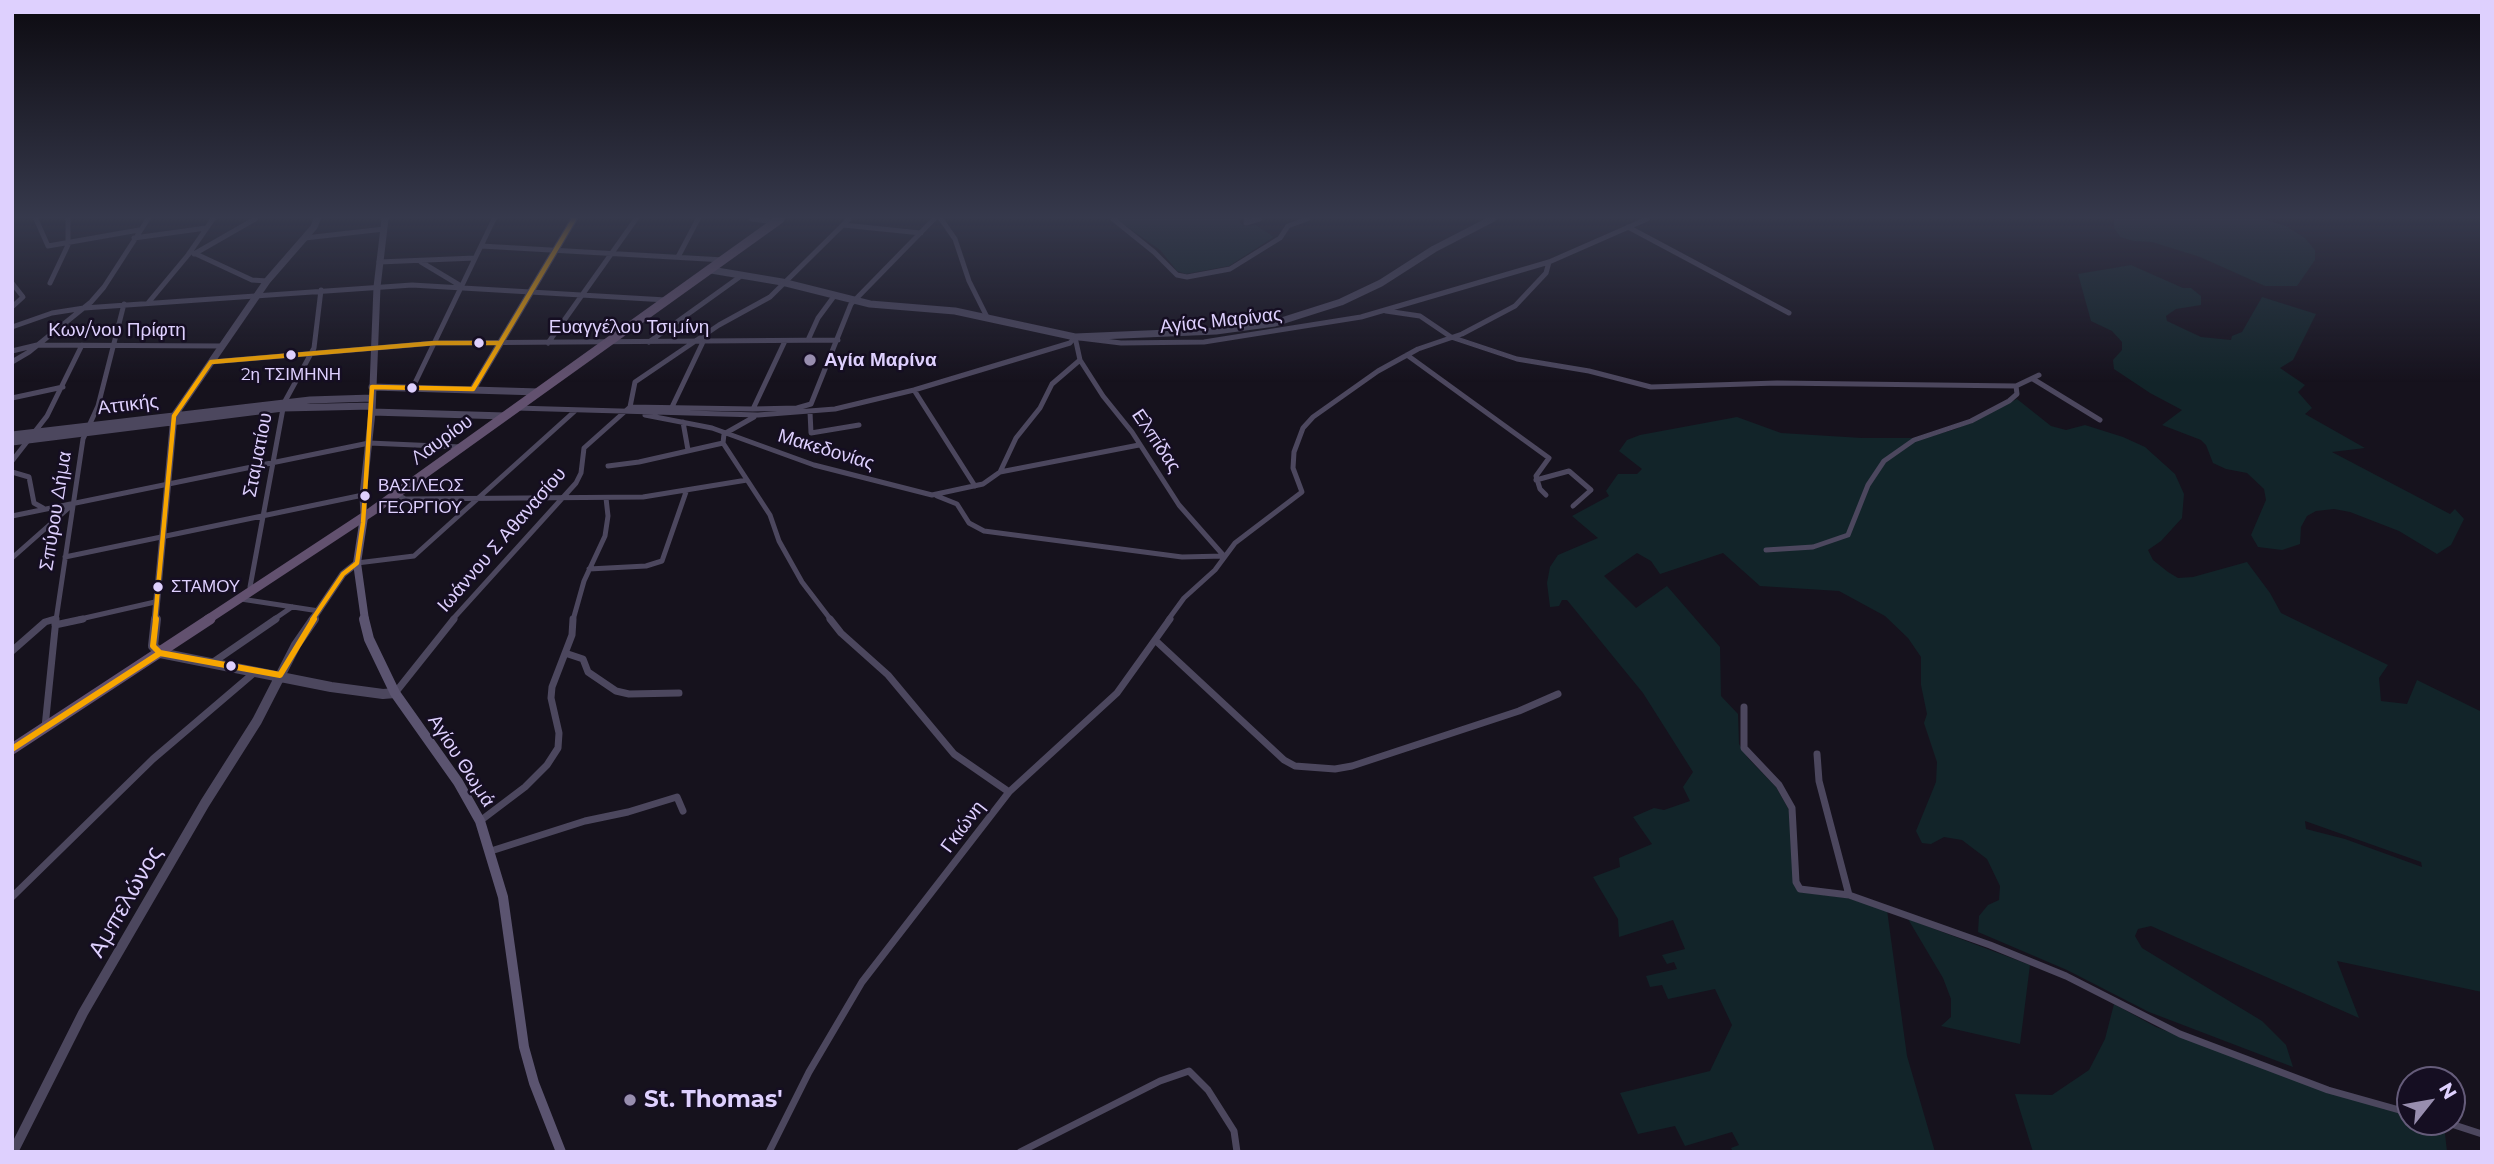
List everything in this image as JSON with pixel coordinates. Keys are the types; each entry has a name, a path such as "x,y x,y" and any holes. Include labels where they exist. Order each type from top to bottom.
{"main road":[{"name":"Λαυρίου","path":"12,748 241,599 363,506 380,506 706,273"},
{"name":"Αγίου Θωμά","path":"363,506 357,562 363,619 381,667 395,693 458,782 480,821 503,897 524,1047 534,1083 561,1152"}],"street":[{"path":"50,283 54,273"},
{"path":"12,362 84,308 112,273"},
{"path":"148,303 173,273"},
{"path":"236,273 252,281 267,281"},
{"path":"274,273 174,419 153,646 160,653 344,689 395,693"},
{"path":"65,557 263,516 363,506 372,406 378,273"},
{"path":"439,273 461,287"},
{"path":"413,387 468,273"},
{"path":"473,389 541,273"},
{"path":"548,343 597,273"},
{"name":"Αγίας Μαρίνας","path":"728,273 782,282 893,308 955,311 1075,337 1121,343 1204,342 1336,322 1511,273"},
{"name":"Ιωάννου Σ Αθανασίου","path":"395,693 448,625 561,499 581,472 582,454 589,442 605,432 615,418 627,410 635,382 693,342 766,299 791,273"},
{"path":"515,408 753,409 797,408 811,404 854,300 881,273"},
{"path":"966,273 987,317"},
{"path":"1175,273 1187,277 1205,273"},
{"path":"627,410 641,413 758,415 835,409 914,390 1070,343 1075,337 1216,331 1261,326 1305,315 1369,289 1395,273"},
{"path":"1406,355 1469,331 1515,306 1546,273"},
{"path":"1715,273 1789,313"},
{"path":"649,342 741,276"},
{"path":"12,283 23,297 12,307"},
{"path":"12,327 52,313 84,308 259,293 377,287 461,287 668,300"},
{"name":"Σταματίου","path":"253,590 250,587 284,405 316,338 321,290"},
{"path":"808,340 818,318 835,295"},
{"name":"Σπύρου Δήμα","path":"45,728 56,621 85,433 90,425 124,304"},
{"path":"1386,310 1420,316 1451,337 1517,359 1589,371 1651,387 1777,383 2015,386 2036,377 2100,420"},
{"name":"Ελπίδας","path":"1075,337 1080,360 1179,505 1224,556"},
{"name":"Ευαγγέλου Τσιμίνη","path":"211,362 435,343 838,340"},
{"path":"753,409 785,341"},
{"path":"672,407 703,342"},
{"name":"Κων/νου Πρίφτη","path":"12,351 37,345 222,346"},
{"path":"12,461 36,432 63,387 82,345"},
{"path":"1406,355 1549,458 1537,472 1536,480 1546,495"},
{"name":"Γκιώνη","path":"769,1152 809,1072 862,982 1009,792 1117,693 1184,597 1215,570 1224,556 1252,527 1302,492 1293,468 1294,452 1303,428 1313,417 1365,379 1406,355"},
{"path":"1000,472 1016,438 1040,408 1052,384 1080,360"},
{"path":"1766,550 1813,547 1848,535 1868,485 1884,460 1914,440 1971,421 2009,401 2017,394 2015,386"},
{"path":"12,398 63,387"},
{"path":"372,387 538,392"},
{"path":"914,390 975,486"},
{"name":"Αττικής","path":"12,442 284,405 372,406 505,416"},
{"path":"241,599 318,611 348,568 357,562 414,556 576,410"},
{"path":"810,412 811,433 859,425"},
{"name":"Μακεδονίας","path":"641,413 652,418 712,428 814,465 936,495 975,486 991,480 1000,472 1139,444"},
{"path":"758,415 724,434 723,443 769,515 779,541 802,582 841,633 888,675 954,754 1009,792"},
{"name":"Αττικής","path":"12,435 90,425 174,419"},
{"path":"684,422 688,450"},
{"path":"712,428 734,427"},
{"path":"12,516 369,443 462,447"},
{"path":"608,466 639,462 723,443"},
{"path":"1536,480 1569,471 1591,490 1589,495 1573,506"},
{"path":"12,472 29,477 34,503 45,509"},
{"path":"396,494 405,499 643,498 747,480"},
{"path":"589,569 646,566 662,561 686,492"},
{"path":"936,495 957,503 969,523 984,531 1182,557 1224,556"},
{"path":"480,821 525,787 547,765 558,748 559,733 551,698 552,687 572,635 574,610 589,569 605,537 608,516 606,498"},
{"path":"12,558 73,503"},
{"path":"12,651 45,622 155,602"},
{"path":"212,663 292,607"},
{"name":"Αμπελώνος","path":"13,1152 83,1013 205,803 257,721 296,645 318,611"},
{"path":"1155,640 1284,760 1295,766 1335,769 1352,765 1518,711 1558,694"},
{"path":"565,653 583,659 588,672 616,691 629,694 679,693"},
{"path":"12,897 153,759 257,671"},
{"path":"1744,707 1744,748 1779,785 1792,808 1796,883 1800,889 1849,895 2030,961 2180,1034 2328,1090 2396,1109"},
{"path":"1817,754 1819,781 1849,895"},
{"path":"491,851 585,821 628,812 677,797 683,811"},
{"path":"1020,1152 1111,1105 1180,1072 1189,1071 1208,1090 1234,1131 1237,1152"}],"green space":[{"path":"2150,273 2183,288 2191,288 2201,296 2201,305 2176,309 2166,316 2167,321 2201,337 2231,340 2232,336 2242,332 2262,297 2316,314 2293,360 2280,368 2305,385 2298,392 2312,408 2305,414 2365,448 2332,452 2450,514 2455,509 2464,519 2451,545 2437,554 2399,531 2350,512 2334,509 2316,511 2307,516 2301,527 2300,544 2282,550 2258,547 2251,535 2266,500 2264,489 2247,473 2213,463 2206,445 2201,440 2162,425 2182,410 2114,369 2113,360 2122,350 2122,342 2112,331 2091,321 2078,274"},
{"path":"2237,273 2306,273 2297,286 2265,286"},
{"path":"2017,399 2051,426 2066,430 2085,425 2145,447 2175,474 2184,494 2182,518 2161,541 2148,550 2153,560 2168,572 2178,578 2193,577 2247,562 2281,613 2388,665 2379,678 2381,701 2407,704 2417,680 2482,712 2482,992 2337,961 2359,1018 2151,926 2138,929 2135,936 2142,948 2262,1021 2286,1045 2293,1067 2149,1012 2067,970 1978,932 1979,916 1988,905 1999,900 2000,886 1987,859 1962,840 1944,837 1931,844 1922,843 1916,831 1936,782 1937,762 1924,723 1927,714 1921,685 1921,657 1908,638 1885,616 1839,591 1760,586 1723,553 1660,574 1651,561 1637,553 1604,576 1636,608 1667,586 1720,647 1721,696 1738,714 1739,744 1748,758 1776,787 1789,810 1801,892 1847,898 1887,910 1907,1056 1935,1152 1733,1152 1731,1148 1739,1145 1732,1132 1685,1146 1675,1126 1638,1134 1620,1093 1710,1071 1732,1025 1715,989 1668,999 1662,985 1650,987 1646,976 1677,969 1674,962 1667,964 1662,955 1685,949 1673,920 1619,937 1618,919 1593,877 1620,867 1619,858 1652,844 1633,817 1654,808 1664,810 1690,801 1683,787 1693,772 1643,693 1567,600 1562,600 1559,606 1550,607 1547,583 1550,567 1558,555 1598,538 1572,516 1609,496 1606,491 1618,474 1637,474 1642,469 1619,451 1627,440 1640,435 1737,417 1781,433 1862,438 1924,438 1956,429","holes":["2305,821 2421,862 2422,867 2345,839 2306,829"]},
{"path":"1908,919 2030,965 2020,1044 1941,1026 1951,1017 1951,999 1943,978"},
{"path":"2114,1004 2156,1027 2269,1070 2396,1111 2396,1136 2445,1136 2447,1152 2033,1152 2015,1094 2052,1095 2089,1070 2105,1039"}],"transit line":[{"path":"500,343 435,343 211,362 174,416 153,646 160,653 280,675 296,645 343,574 357,563 363,523 372,387 473,389 542,273"},
{"path":"12,749 160,653"}],"place":[{"name":"2η ΤΣΙΜΗΝΗ","path":"291,355"},
{"name":"Αγία Μαρίνα","path":"810,360"},
{"name":"ΒΑΣΙΛΕΩΣ ΓΕΩΡΓΙΟΥ","path":"365,496"},
{"name":"ΣΤΑΜΟΥ","path":"158,587"},
{"name":"St. Thomas'","path":"630,1100"}]}
